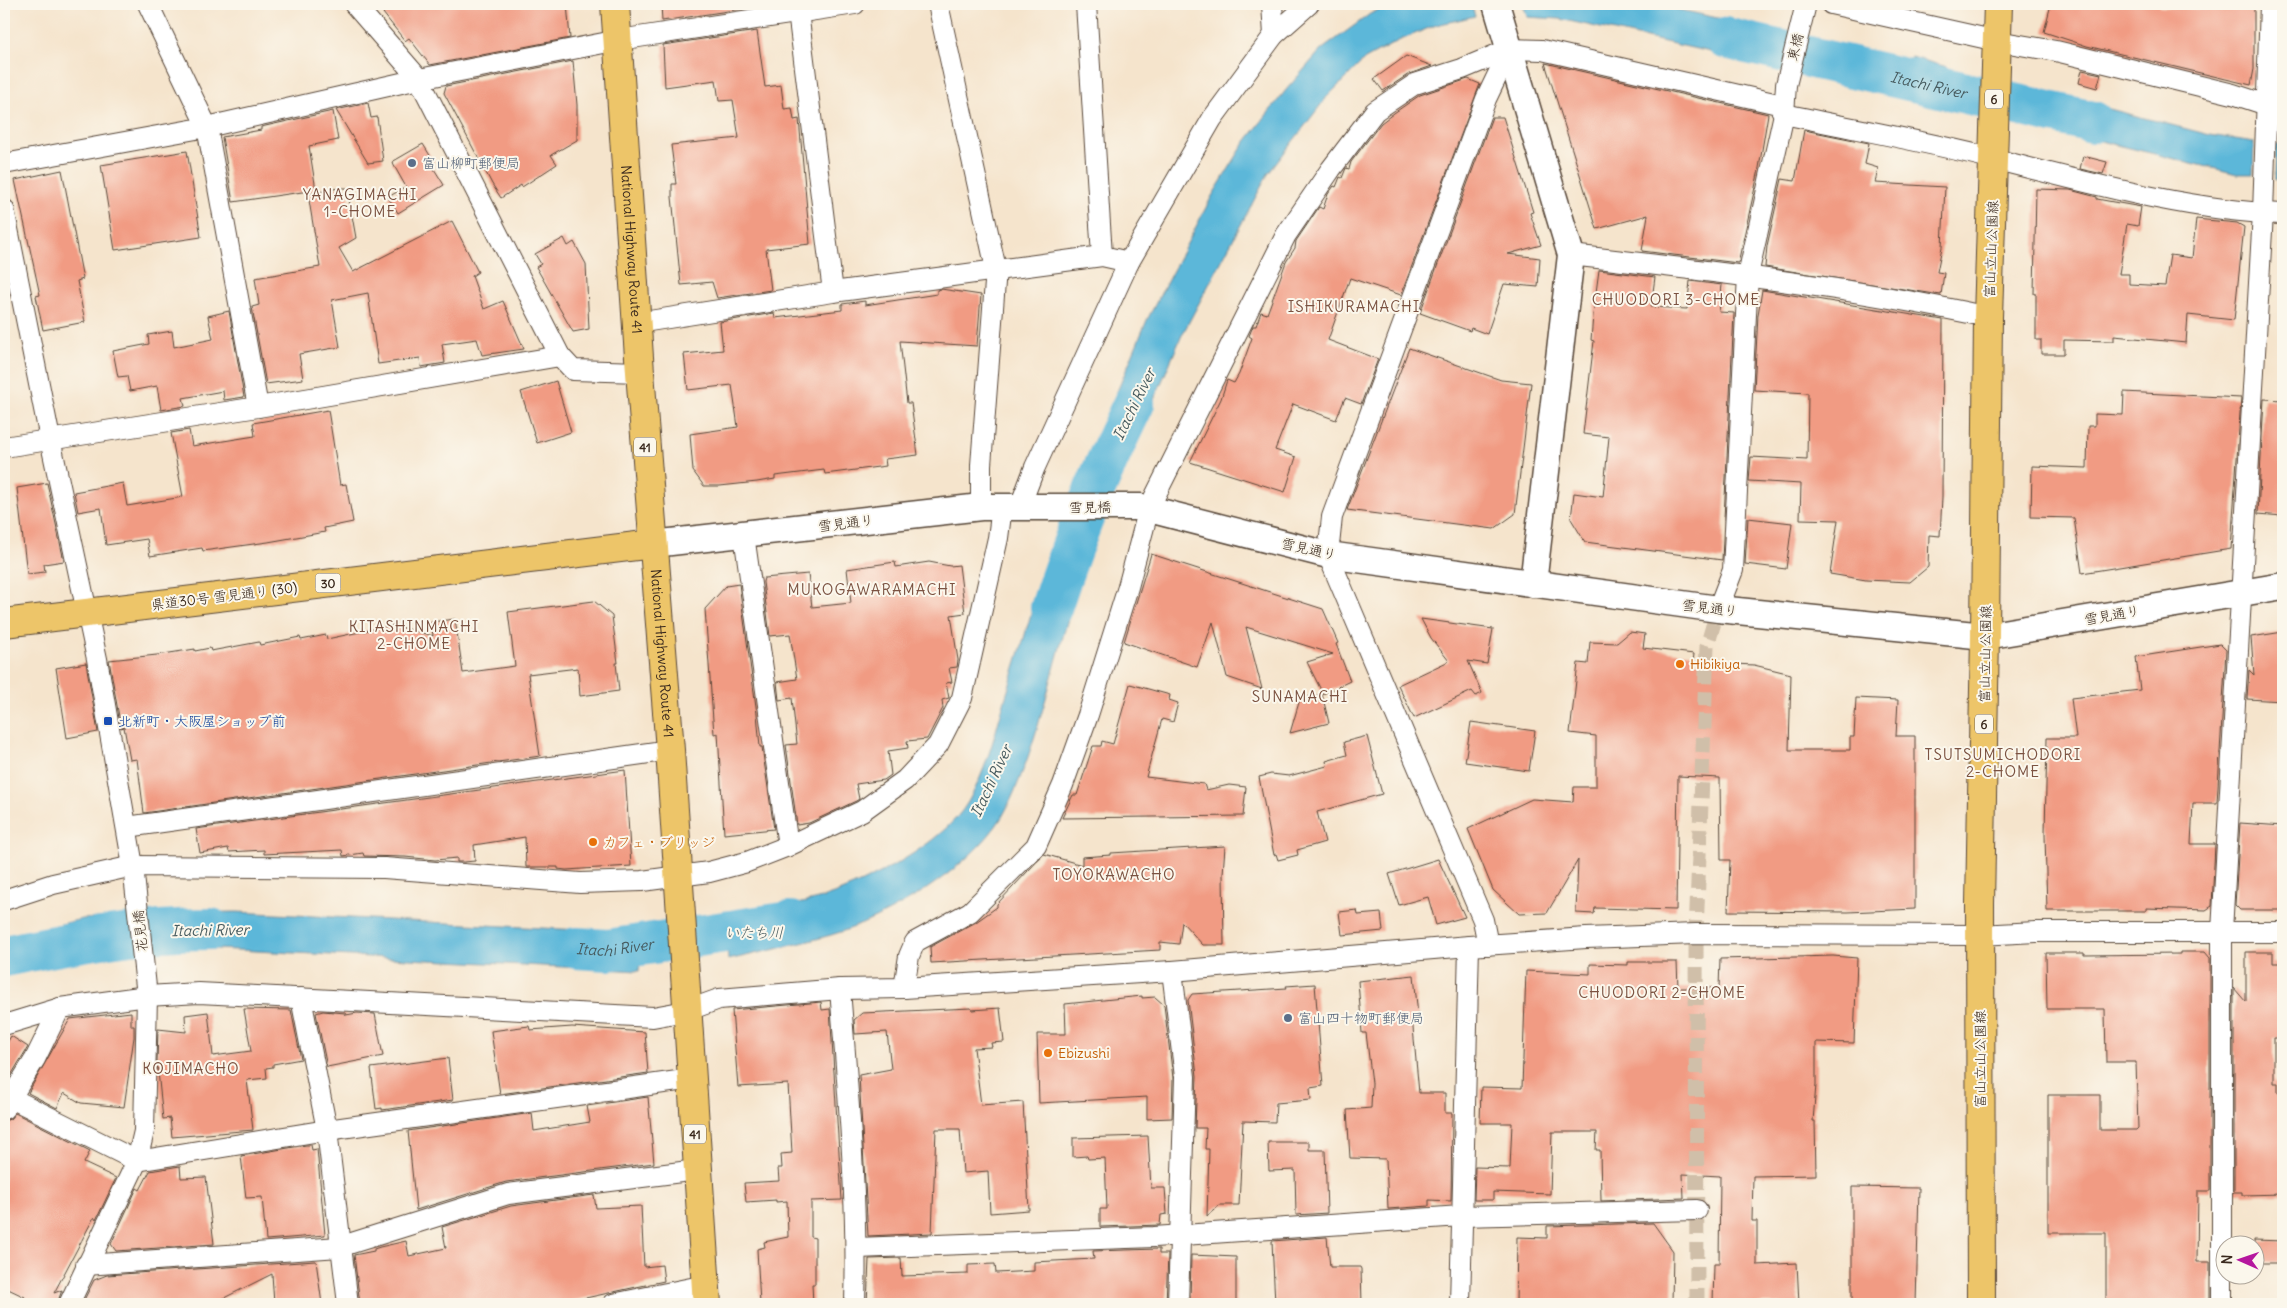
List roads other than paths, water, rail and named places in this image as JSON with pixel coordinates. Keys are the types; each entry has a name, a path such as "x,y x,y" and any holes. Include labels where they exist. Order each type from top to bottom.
{"main road":[{"name":"National Highway Route 41","path":"615,4 619,40 640,372 670,750 706,1295"},
{"name":"富山立山公園線","path":"1980,1304 1980,935 1986,636 1988,317 1998,4"},
{"name":"県道30号 雪見通り (30)","path":"4,623 653,544"}],"street":[{"path":"148,4 207,127 258,407"},
{"path":"354,4 419,79 560,356 573,370 640,372"},
{"path":"4,164 207,127 419,79 619,40 797,8 855,4"},
{"path":"938,4 996,269 981,465 1011,507"},
{"path":"1086,4 1102,256"},
{"path":"1272,4 1274,35"},
{"path":"4,900 53,884 133,866 384,868 580,883 642,881 678,884 747,862 788,846 862,811 905,780 938,745 962,698 998,538 1011,507 1040,458 1130,262 1212,119 1274,35 1309,4"},
{"path":"1496,4 1570,255 1533,584"},
{"path":"1831,4 1996,48 2056,51 2275,105"},
{"path":"2222,1304 2222,931 2242,593 2273,214 2275,105 2270,4"},
{"name":"東橋","path":"1718,609 1733,570 1748,275 1784,114 1786,85 1805,7"},
{"path":"797,8 832,292"},
{"path":"1460,1304 1461,1216 1478,945 1483,920 1328,555 1332,517 1486,100 1509,46"},
{"path":"904,988 909,956 915,942 970,912 1036,846 1063,785 1088,715 1128,587 1145,508 1286,235 1331,169 1375,111 1415,84 1462,69 1509,46 1542,50 1778,104 1784,114 1993,151 2045,173 2190,204 2273,214"},
{"name":"花見橋","path":"4,209 50,440 97,659 133,866 147,996 144,1131 137,1161 68,1304"},
{"path":"1570,255 1748,275 1875,295 1988,317"},
{"path":"637,323 832,292 996,269 1102,256 1130,262"},
{"path":"4,447 258,407 560,356"},
{"name":"雪見橋","path":"1011,507 1145,508"},
{"name":"雪見通り","path":"653,544 1011,507"},
{"name":"雪見通り","path":"1145,508 1328,555 1718,609 1986,636 2283,586"},
{"path":"744,535 788,846"},
{"path":"127,827 670,750"},
{"path":"4,1024 60,1008 147,996 200,993 653,1017 686,1011 719,1000 840,989 904,988 1172,971 1478,945 1696,934 1980,935 2036,932 2283,932"},
{"path":"1172,971 1186,1078 1178,1304"},
{"path":"840,989 852,1137 857,1248 855,1304"},
{"path":"301,998 327,1130 348,1304"},
{"path":"60,1008 34,1059 7,1104 137,1161 327,1130 692,1079"},
{"path":"86,1265 340,1247 508,1194 697,1170"},
{"path":"857,1248 1180,1234 1461,1216 1697,1210"},
{"path":"613,1304 706,1295"}],"water":[{"path":"1391,4 1471,4 1475,16 1436,25 1398,41 1365,59 1326,98 1268,174 1182,335 1130,455 1091,454 1147,320 1212,196 1244,144 1286,90 1321,50 1370,14"},
{"path":"1523,4 1652,4 1788,33 1779,67 1560,19 1527,17"},
{"path":"1809,38 1908,62 1912,57 1947,67 1946,109 1801,71"},
{"path":"2036,90 2210,135 2254,142 2253,174 2237,174 2035,125"},
{"path":"2276,145 2283,145 2283,179 2275,180"},
{"name":"いたち川","path":"1051,552 1091,552 1066,626 1038,726 1018,784 1002,817 988,836 949,873 902,904 877,917 831,935 728,960 727,942 732,941 732,930 725,930 724,913 775,908 800,903 825,897 863,882 924,846 957,817 974,791 984,767 1042,575"},
{"path":"237,912 638,933 637,942 633,946 632,952 640,954 639,971 198,948 155,952 152,913"},
{"path":"124,917 128,952 67,959 4,976 4,938 82,919"}],"waterway":[{"name":"Itachi River","path":"1725,38 2093,122"},
{"name":"Itachi River","path":"1051,608 1089,504 1134,403"},
{"name":"Itachi River","path":"576,948 608,950 790,922"},
{"name":"Itachi River","path":"4,956 81,941 132,934 211,929"}],"tunnel":[{"path":"1697,1304 1696,934 1707,646 1718,609"}],"place":[{"name":"富山柳町郵便局","path":"412,163"},
{"name":"Hibikiya","path":"1680,664"},
{"name":"北新町・大阪屋ショップ前","path":"108,721"},
{"name":"カフェ・ブリッジ","path":"593,842"},
{"name":"富山四十物町郵便局","path":"1288,1018"},
{"name":"Ebizushi","path":"1048,1053"}],"district":[{"name":"YANAGIMACHI 1-CHOME","path":"360,202"},
{"name":"CHUODORI 3-CHOME","path":"1676,299"},
{"name":"ISHIKURAMACHI","path":"1354,306"},
{"name":"MUKOGAWARAMACHI","path":"872,589"},
{"name":"KITASHINMACHI 2-CHOME","path":"414,634"},
{"name":"SUNAMACHI","path":"1300,696"},
{"name":"TSUTSUMICHODORI 2-CHOME","path":"2003,762"},
{"name":"TOYOKAWACHO","path":"1114,874"},
{"name":"CHUODORI 2-CHOME","path":"1662,992"},
{"name":"KOJIMACHO","path":"191,1068"}]}
